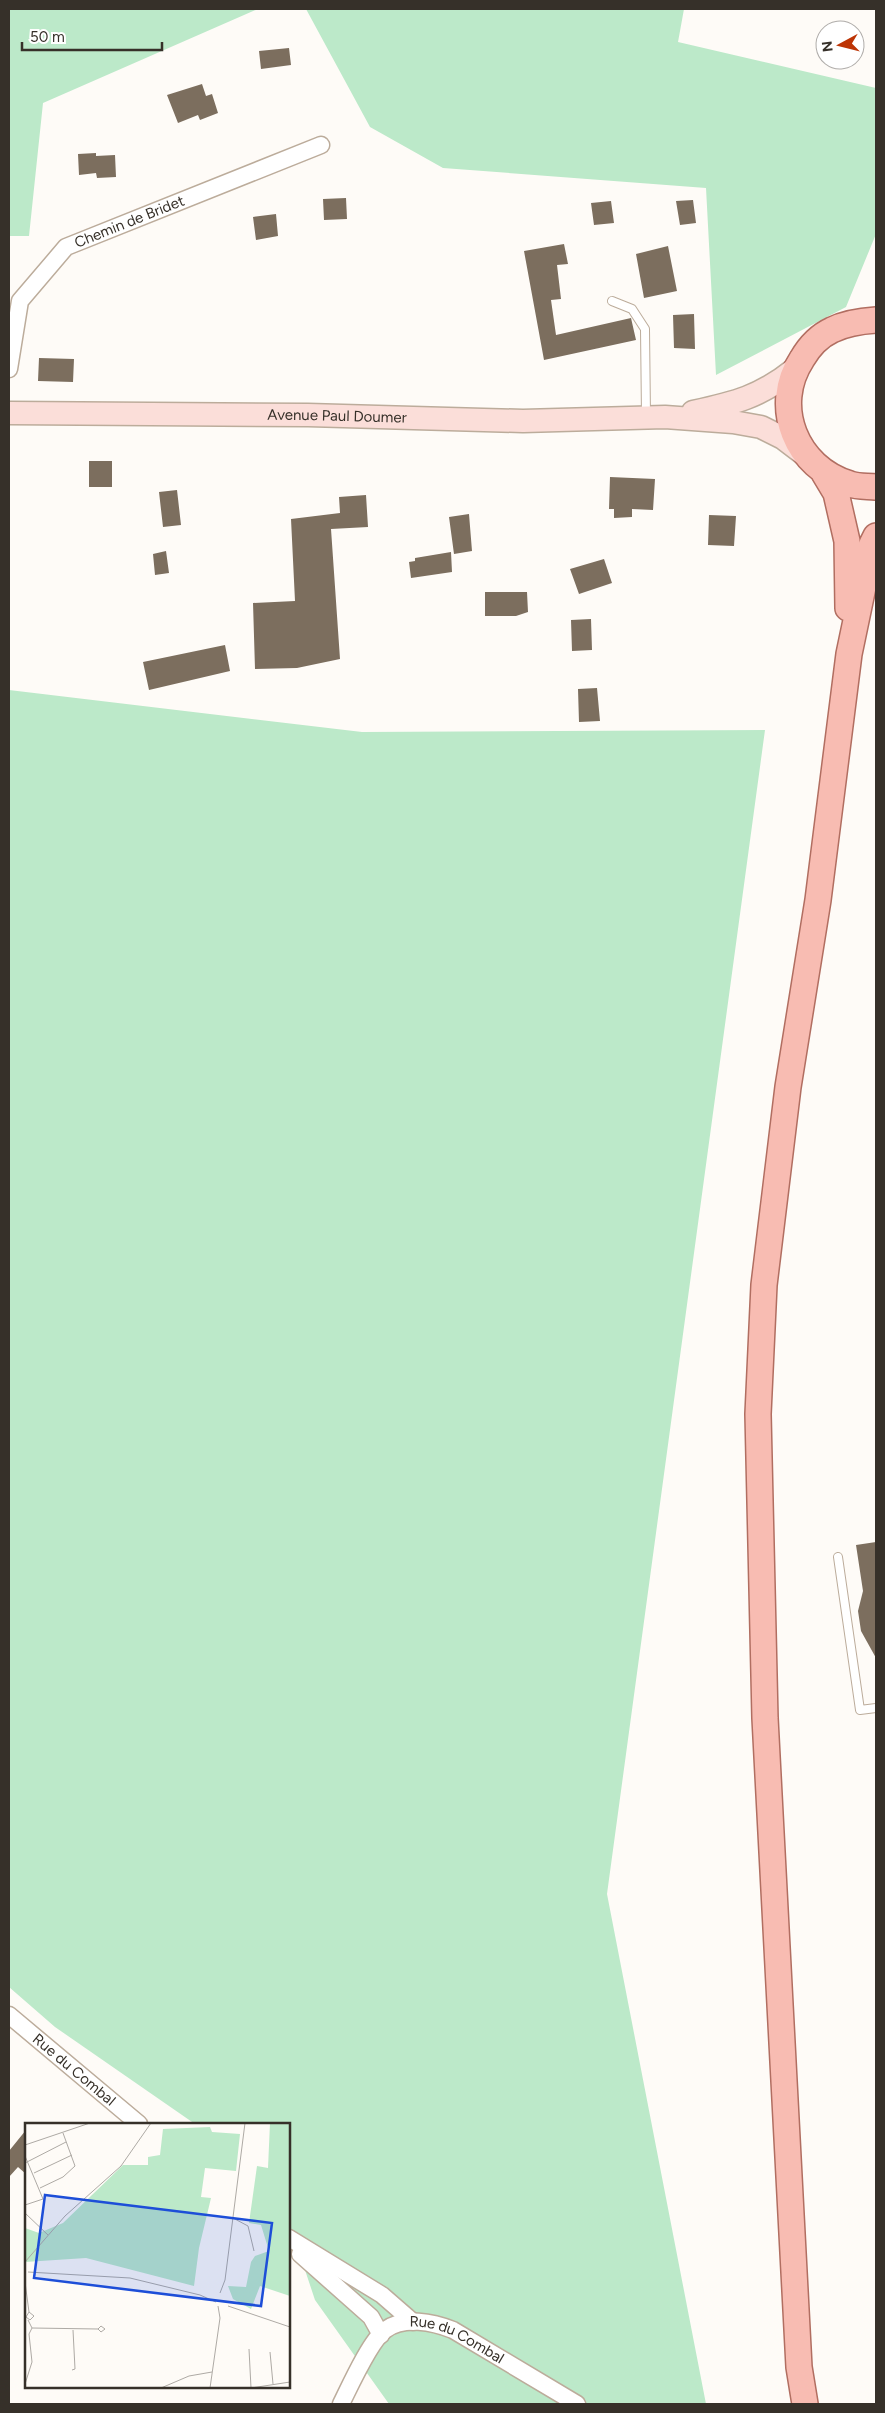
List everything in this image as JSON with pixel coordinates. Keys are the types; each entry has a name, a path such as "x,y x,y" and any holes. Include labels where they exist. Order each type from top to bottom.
{"main road":[{"path":"804,454 793,434 788,413 789,391 795,369 810,347 831,330 866,320 876,301"},
{"path":"656,418 733,403 757,395 795,369"},
{"name":"Avenue Paul Doumer","path":"9,413 308,415 523,421 656,418"},
{"path":"656,418 733,422 761,427 783,438 824,473 836,493 848,541 849,654"},
{"path":"824,473 851,485 876,487"},
{"path":"805,2404 799,2367 765,1718 758,1414 764,1285 788,1087 818,900 849,654 872,544 876,536"},
{"path":"793,2404 799,2367"}],"street":[{"name":"Chemin de Bridet","path":"9,369 20,301 66,248 321,145"},
{"name":"Rue du Combal","path":"9,2015 138,2123"},
{"name":"Rue du Combal","path":"290,2239 382,2295 413,2322 438,2324 453,2330 577,2404"},
{"path":"290,2245 371,2317 381,2335"},
{"path":"341,2404 353,2380 385,2330 399,2324 413,2322"}],"lane":[{"path":"612,301 632,309 645,328 656,418"},
{"path":"838,1557 860,1710 876,1708"}],"green space":[{"path":"9,9 258,9 43,103 29,236 9,236"},
{"path":"306,9 684,9 678,42 876,88 876,234 846,307 716,375 706,188 443,168 370,127"},
{"path":"9,690 362,732 765,730 607,1894 706,2404 389,2404 315,2300 290,2225 290,2123 194,2123 55,2027 9,1987"}],"building":[{"path":"289,48 291,65 261,69 259,51"},
{"path":"202,84 206,96 212,94 218,113 200,120 198,115 178,123 167,95"},
{"path":"96,153 96,156 115,155 116,177 97,178 96,173 79,175 78,154"},
{"path":"346,198 347,219 324,220 323,199"},
{"path":"693,200 696,223 680,225 676,201"},
{"path":"611,201 614,223 594,225 591,203"},
{"path":"276,214 278,236 256,240 253,217"},
{"path":"564,244 568,264 557,265 561,299 551,300 556,335 631,318 636,340 544,360 524,251"},
{"path":"668,246 677,291 644,298 636,254"},
{"path":"694,314 695,349 674,348 673,315"},
{"path":"39,358 74,359 73,382 38,381"},
{"path":"89,461 112,461 112,487 89,487"},
{"path":"610,477 655,479 653,510 632,509 632,517 614,518 614,509 609,509"},
{"path":"177,490 181,525 163,527 159,492"},
{"path":"366,495 368,527 331,529 340,659 297,668 255,669 253,603 295,601 291,519 340,513 339,497"},
{"path":"469,514 472,551 454,554 449,517"},
{"path":"709,515 736,516 734,546 708,545"},
{"path":"166,551 169,573 155,575 153,554"},
{"path":"451,552 452,572 411,578 409,562 415,561 415,558"},
{"path":"604,559 612,583 579,594 570,569"},
{"path":"485,592 527,592 528,612 516,616 485,616"},
{"path":"591,619 592,650 572,651 571,620"},
{"path":"225,645 230,671 149,690 143,662"},
{"path":"597,688 600,721 579,722 578,689"},
{"path":"876,1542 876,1658 861,1631 858,1611 863,1591 856,1545"},
{"path":"25,2131 25,2173 18,2167 9,2177 9,2151"}]}
